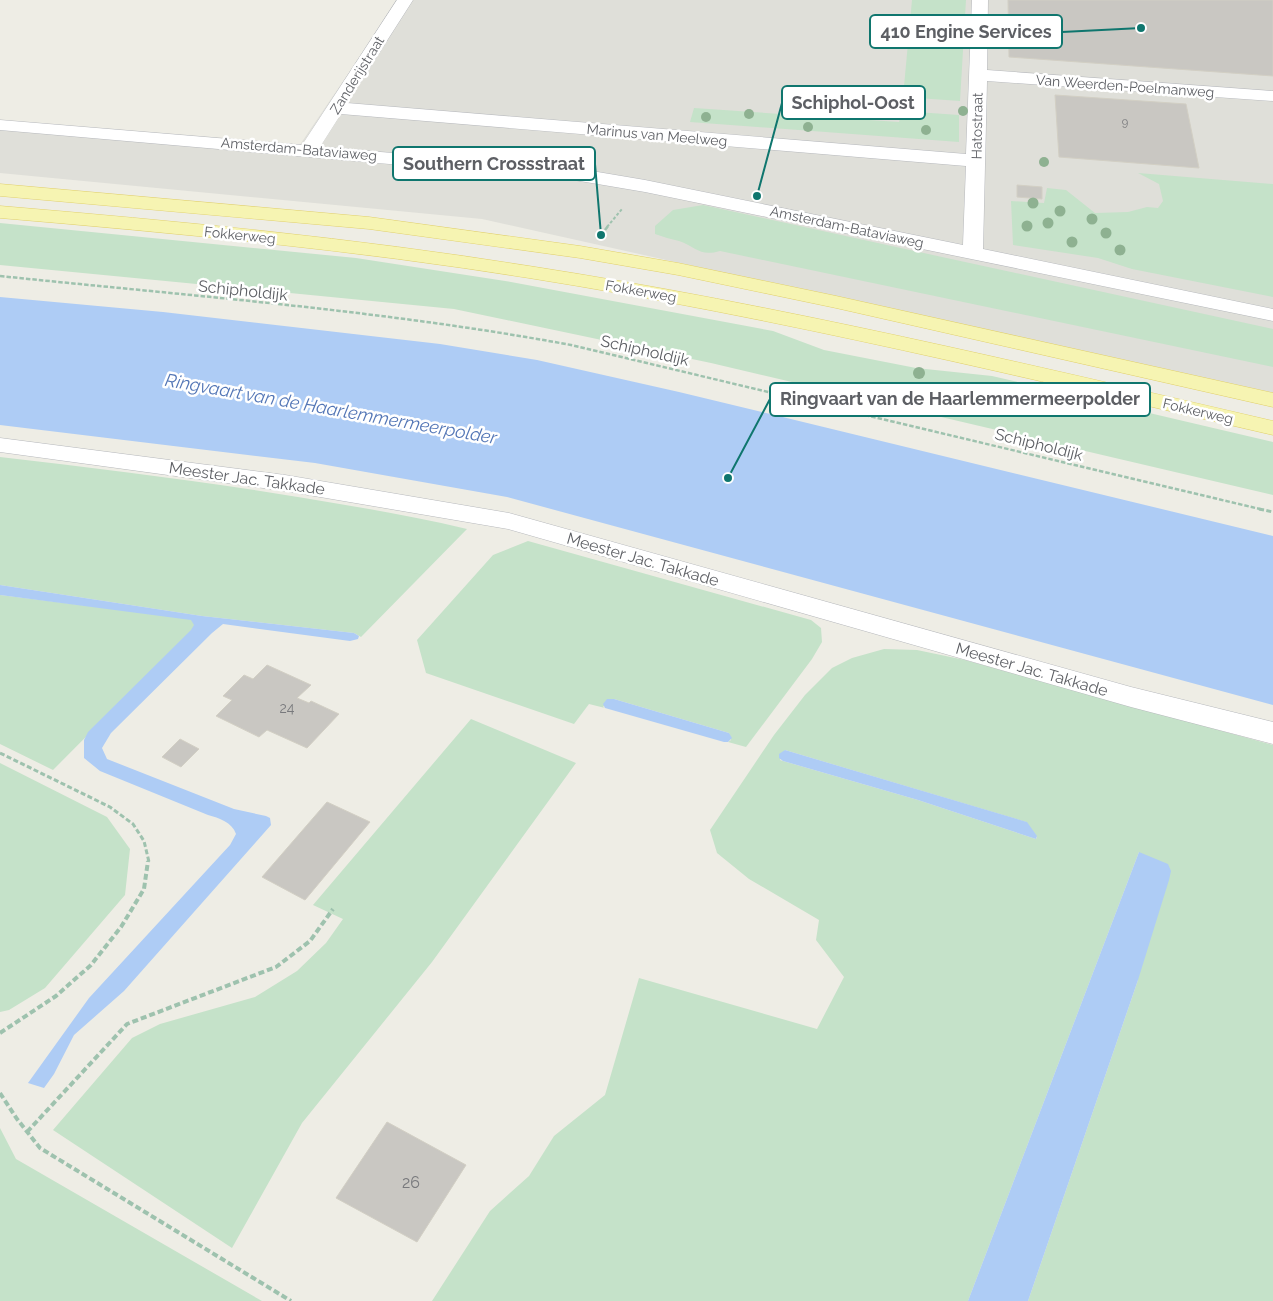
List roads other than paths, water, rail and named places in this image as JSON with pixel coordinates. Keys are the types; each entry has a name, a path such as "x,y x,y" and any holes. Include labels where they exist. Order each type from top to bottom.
{"main road":[{"name":"Fokkerweg","path":"0,190 368,223 580,252 836,302 1273,400"},
{"name":"Fokkerweg","path":"0,212 128,223 362,248 604,284 826,326 1273,428"}],"street":[{"name":"Zanderijstraat","path":"308,150 337,108 405,0"},
{"name":"Hatostraat","path":"973,253 980,0"},
{"name":"Van Weerden-Poelmanweg","path":"978,75 1273,96"},
{"name":"Marinus van Meelweg","path":"337,108 977,160"},
{"name":"Amsterdam-Bataviaweg","path":"0,125 574,174 645,186 1273,316"},
{"name":"Meester Jac. Takkade","path":"0,444 285,482 509,521 1121,694 1273,733"}],"water":[{"path":"0,297 163,312 440,344 537,360 679,392 1273,536 1273,705 507,497 315,463 0,425"},
{"path":"0,585 202,616 354,633 359,636 358,639 350,641 223,624 111,733 102,748 107,759 234,809 266,816 270,818 271,825 124,991 74,1035 54,1074 44,1088 28,1083 89,998 230,845 236,834 225,821 100,771 84,758 84,740 88,732 191,630 194,625 191,620 0,595"},
{"path":"607,699 614,699 729,733 732,738 728,742 724,742 605,708 603,704"},
{"path":"785,750 1027,822 1037,836 1036,839 918,800 783,761 779,758 779,754"},
{"path":"1139,852 1168,864 1171,871 1169,880 1138,980 1028,1301 968,1301"}],"place":[{"name":"410 Engine Services","path":"1141,28"},
{"name":"Schiphol-Oost","path":"757,196"},
{"name":"Southern Crossstraat","path":"601,235"},
{"name":"Ringvaart van de Haarlemmermeerpolder","path":"728,478"}]}
